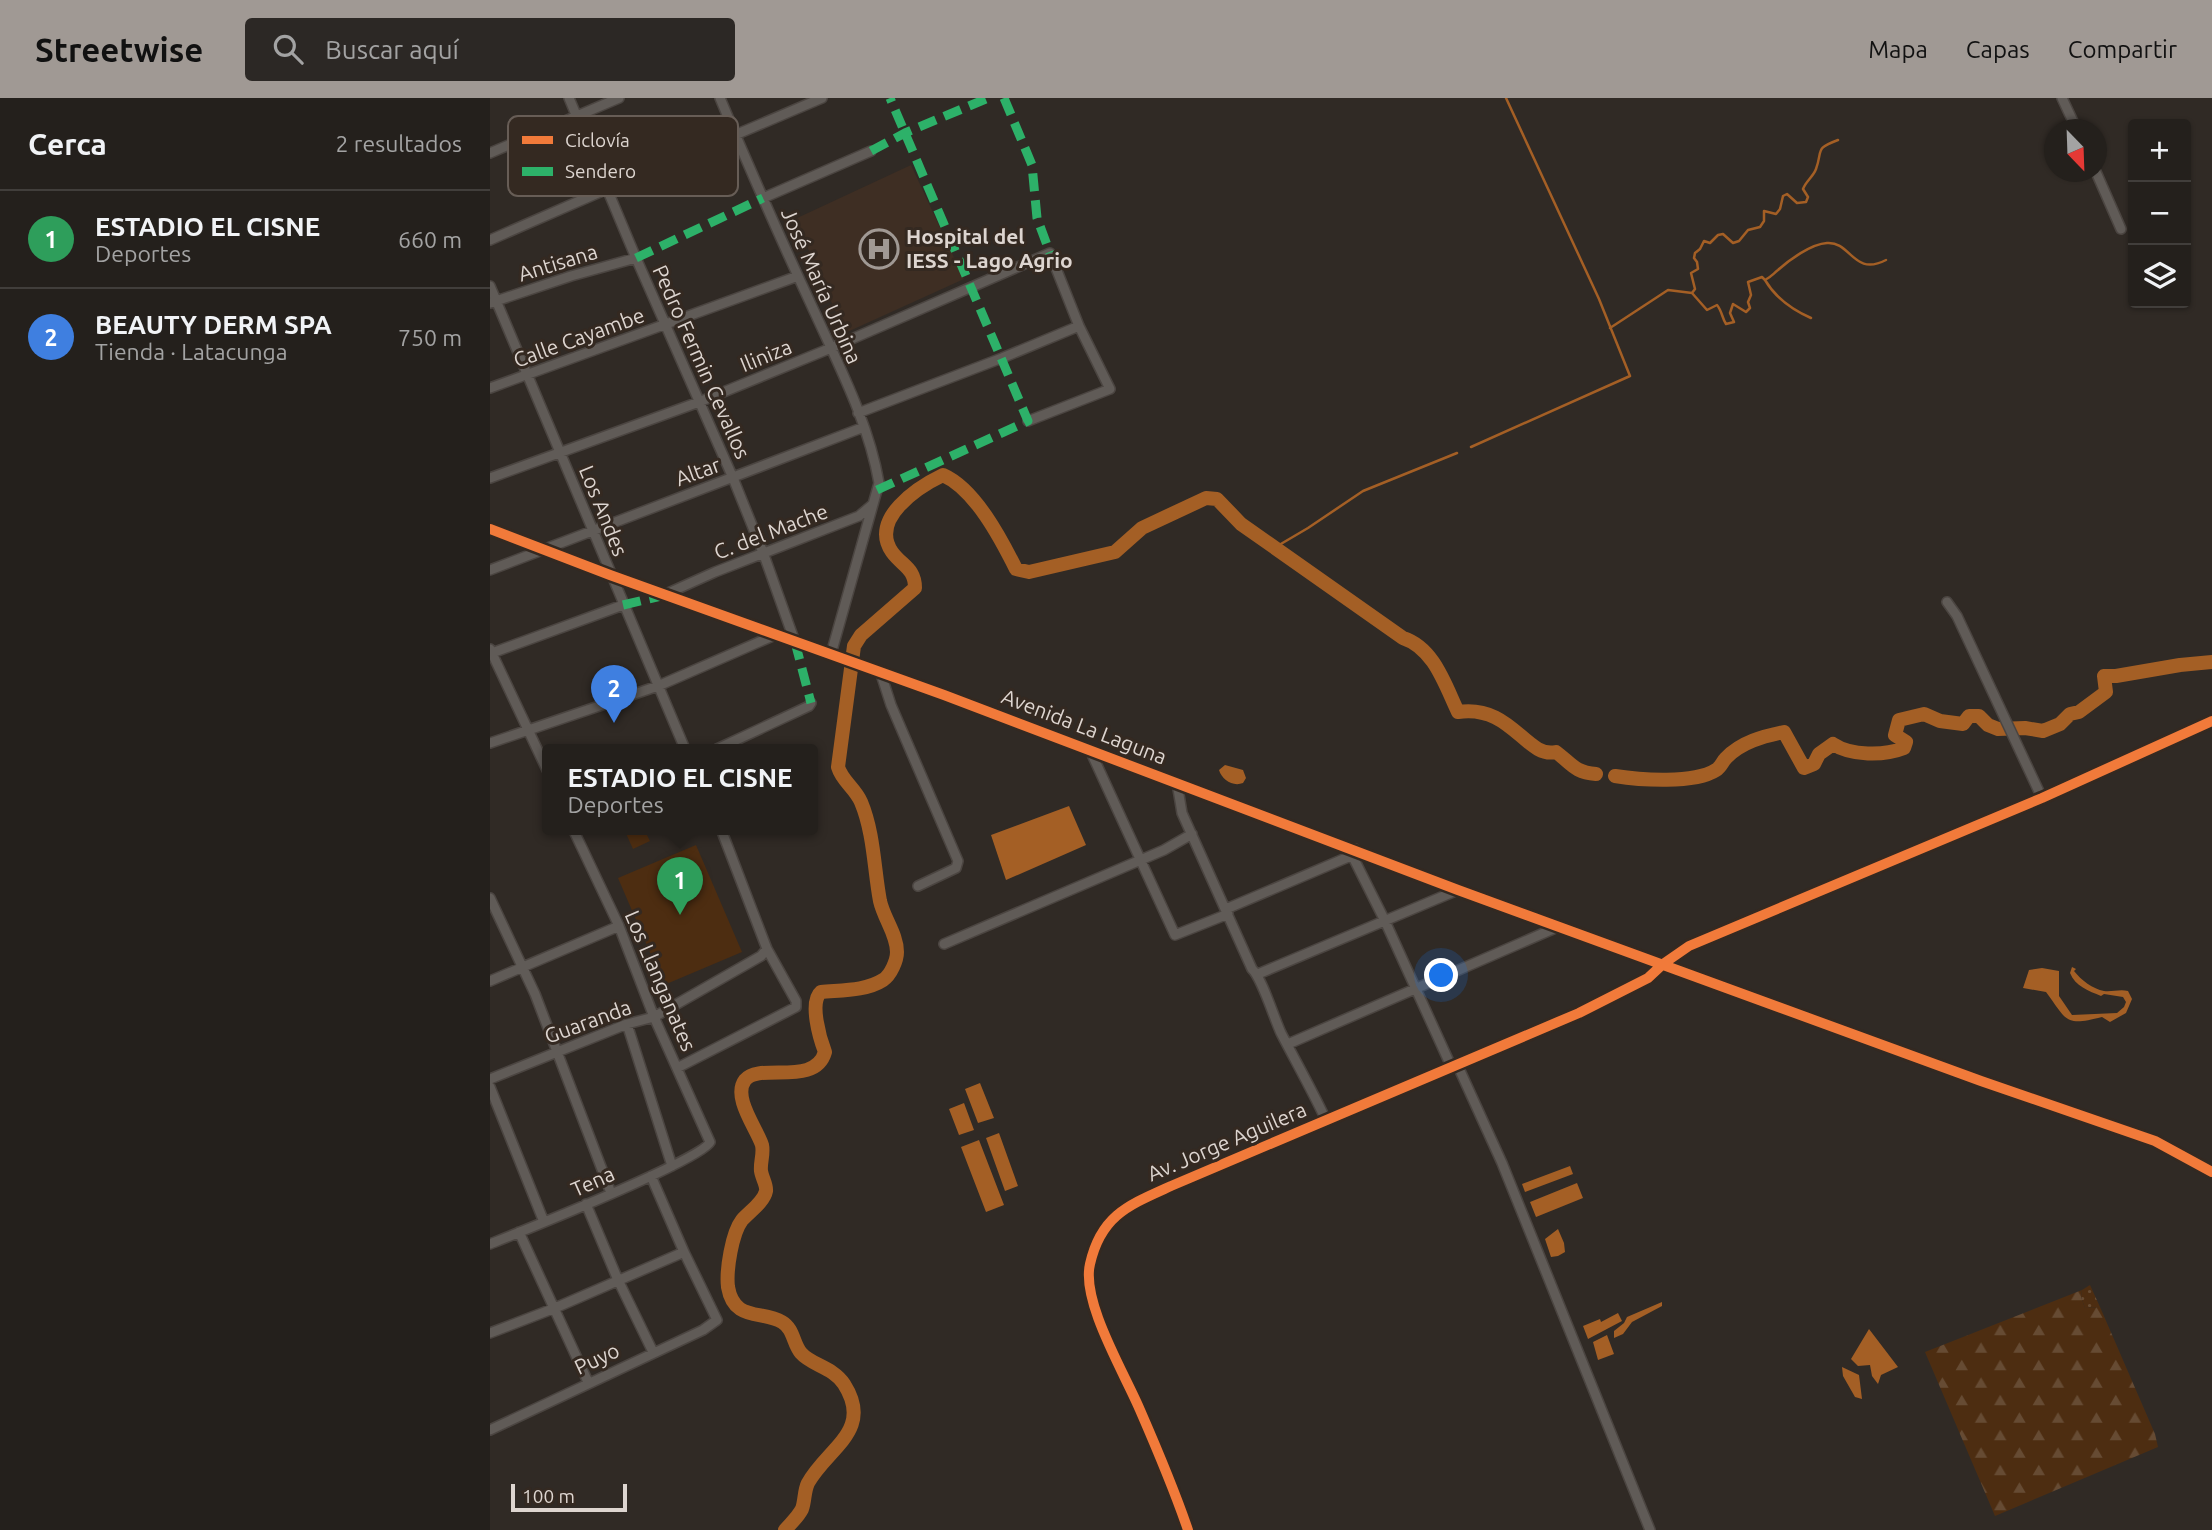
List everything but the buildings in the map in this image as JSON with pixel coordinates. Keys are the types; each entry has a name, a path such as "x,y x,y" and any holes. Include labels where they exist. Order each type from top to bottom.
{"street":[{"name":"Pedro Fermin Cevallos","path":"569,98 577,116"},
{"path":"577,116 619,98"},
{"name":"José María Urbina","path":"720,98 727,116"},
{"path":"738,134 822,98"},
{"path":"2062,98 2072,119"},
{"name":"José María Urbina","path":"738,142 864,426 880,483 872,505"},
{"path":"490,153 508,145"},
{"path":"764,198 871,151"},
{"path":"2100,182 2121,229"},
{"path":"490,240 591,196"},
{"name":"Pedro Fermin Cevallos","path":"610,196 765,555 795,642"},
{"name":"Iliniza","path":"490,478 699,402 1050,253 1079,326"},
{"name":"Antisana","path":"493,302 636,258"},
{"name":"Calle Cayambe","path":"490,388 798,276"},
{"name":"Los Andes","path":"490,286 493,302 528,376 683,744"},
{"path":"858,413 1079,326 1110,389 1028,421"},
{"name":"Altar","path":"490,570 864,426"},
{"path":"831,654 872,505"},
{"name":"C. del Mache","path":"666,594 859,516 872,505"},
{"name":"Avenida La Laguna","path":"490,528 610,575 880,671 1354,852 1981,1081 2155,1141 2212,1172"},
{"path":"1947,602 1957,616 2042,798"},
{"path":"542,758 491,651 623,605"},
{"path":"490,743 658,686 775,635"},
{"path":"880,671 891,705 958,861 956,868 918,886"},
{"path":"728,744 811,703"},
{"name":"Av. Jorge Aguilera","path":"1188,1530 1140,1408 1094,1307 1089,1267 1102,1232 1117,1213 1139,1200 1579,1013 1648,978 1689,946 2042,798 2212,721"},
{"path":"1090,750 1175,935 1354,852 1415,987 1502,1163 1582,1368 1650,1530"},
{"path":"1177,783 1182,813 1252,969 1258,974 1287,1044 1326,1120"},
{"path":"944,944 1164,850 1192,834"},
{"name":"Los Llanganates","path":"576,835 619,926 654,1017 710,1142 708,1147"},
{"path":"677,1068 795,1009 796,1001 767,949 723,835"},
{"path":"1258,974 1458,890"},
{"path":"491,902 534,994 611,1193"},
{"path":"490,981 619,926"},
{"path":"1287,1044 1559,926"},
{"name":"Guaranda","path":"490,1079 627,1024 654,1017 761,956 767,949"},
{"path":"627,1024 672,1166"},
{"path":"490,1087 544,1222"},
{"name":"Tena","path":"490,1244 652,1176 708,1147"},
{"path":"490,1333 684,1252 652,1176"},
{"path":"586,1204 618,1280 653,1352"},
{"path":"519,1232 588,1382"},
{"name":"Puyo","path":"490,1430 703,1330 717,1320 684,1252"}],"shaded area":[{"name":"Hospital del IESS - Lago Agrio","path":"911,165 964,279 845,333 795,219"},
{"path":"1225,765 1243,770 1246,778 1243,783 1235,784 1225,780 1219,770"},
{"path":"1069,806 1086,845 1006,880 991,835"},
{"path":"2072,967 2080,978 2096,988 2104,991 2128,991 2132,999 2126,1013 2110,1022 2102,1017 2073,1021 2063,1015 2046,992 2023,988 2029,970 2042,968 2059,971 2059,996 2072,1015 2117,1013 2124,1007 2126,1002 2123,997 2104,994 2101,996 2079,985 2070,973"},
{"path":"980,1083 994,1118 978,1123 965,1089"},
{"path":"964,1103 974,1130 959,1135 949,1109"},
{"path":"999,1133 1018,1186 1005,1191 986,1138"},
{"path":"979,1140 1004,1205 986,1212 961,1147"},
{"path":"1570,1166 1573,1174 1525,1192 1522,1184"},
{"path":"1577,1183 1583,1198 1536,1217 1530,1202"},
{"path":"1558,1229 1565,1252 1551,1257 1545,1239"},
{"path":"1662,1302 1662,1306 1632,1322 1623,1334 1614,1338 1614,1331 1627,1317"},
{"path":"1618,1313 1622,1321 1588,1339 1583,1326 1600,1319 1601,1322"},
{"path":"1869,1329 1898,1367 1881,1375 1878,1384 1872,1376 1870,1365 1858,1366 1851,1359"},
{"path":"1607,1335 1614,1354 1598,1360 1593,1342"},
{"path":"1842,1367 1859,1375 1862,1399 1855,1397 1843,1376"}],"green space":[{"path":"627,835 647,835 650,841 633,849"},
{"path":"696,845 742,952 664,985 618,878"},
{"path":"2090,1285 2100,1307 2085,1308 2081,1297 2082,1290"},
{"path":"2082,1290 2081,1297 2085,1308 2100,1307 2155,1434 2158,1447 1995,1516 1925,1352"}],"waterway":[{"path":"1471,447 1630,376 1599,299 1506,98"},
{"path":"1610,328 1668,290 1692,293 1695,289 1691,273 1698,269 1695,253 1704,241 1710,243 1723,234 1733,243 1739,241 1748,230 1760,227 1764,221 1764,211 1776,214 1783,196 1787,194 1797,203 1806,202 1808,197 1803,189 1815,172 1822,148 1838,140"},
{"path":"1692,293 1707,310 1717,305 1726,324 1734,322 1730,313 1733,304 1746,312 1750,308 1748,282 1762,277 1765,280 1794,257 1814,246 1835,244 1859,262 1866,264 1886,260"},
{"path":"1765,280 1785,302 1811,318"},
{"path":"1274,548 1363,491 1457,453"},
{"path":"785,1530 802,1509 808,1483 844,1438 851,1427 854,1414 852,1400 844,1384 834,1374 801,1353 786,1325 774,1318 742,1310 731,1298 728,1271 735,1234 742,1220 759,1203 766,1191 761,1171 762,1145 741,1095 745,1080 752,1075 799,1071 810,1069 819,1063 825,1052 816,1012 821,992 876,984 889,975 896,959 895,939 880,901 865,814 858,797 838,767 854,646 861,635 915,588 913,576 892,552 887,540 891,516 910,496 943,475 955,482 986,516 1016,569 1029,572 1115,552 1142,528 1206,498 1217,499 1241,524 1423,650 1443,679 1458,712 1476,712 1492,716 1536,748 1545,752 1556,752 1578,769 1596,774"},
{"path":"1615,776 1667,780 1706,774 1718,769 1732,752 1746,744 1784,732 1804,768 1814,764 1819,754 1833,744 1858,753 1887,752 1904,748 1906,742 1895,735 1899,720 1924,714 1940,721 1963,724 1969,716 1979,716 1988,725 1998,729 2025,728 2043,731 2060,724 2070,714 2079,712 2106,692 2104,676 2212,662"}],"marked path":[{"path":"877,490 1028,421 890,98"},
{"path":"871,151 905,133 988,98"},
{"path":"1004,98 1032,165 1037,218 1050,253"},
{"path":"636,258 763,198"},
{"path":"623,605 661,596"},
{"path":"795,642 811,703"}],"cycle path":[{"path":"490,529 944,695 1458,890 1981,1081 2155,1141 2212,1172"},
{"path":"1188,1530 1153,1439 1106,1338 1092,1298 1089,1280 1095,1247 1101,1234 1119,1214 1142,1199 1171,1186 1579,1013 1648,978 1689,946 2042,798 2212,721"}],"place":[{"name":"Hospital del IESS - Lago Agrio","path":"879,249"},
{"name":"BEAUTY DERM SPA","path":"614,723"},
{"name":"ESTADIO EL CISNE","path":"680,915"}]}
